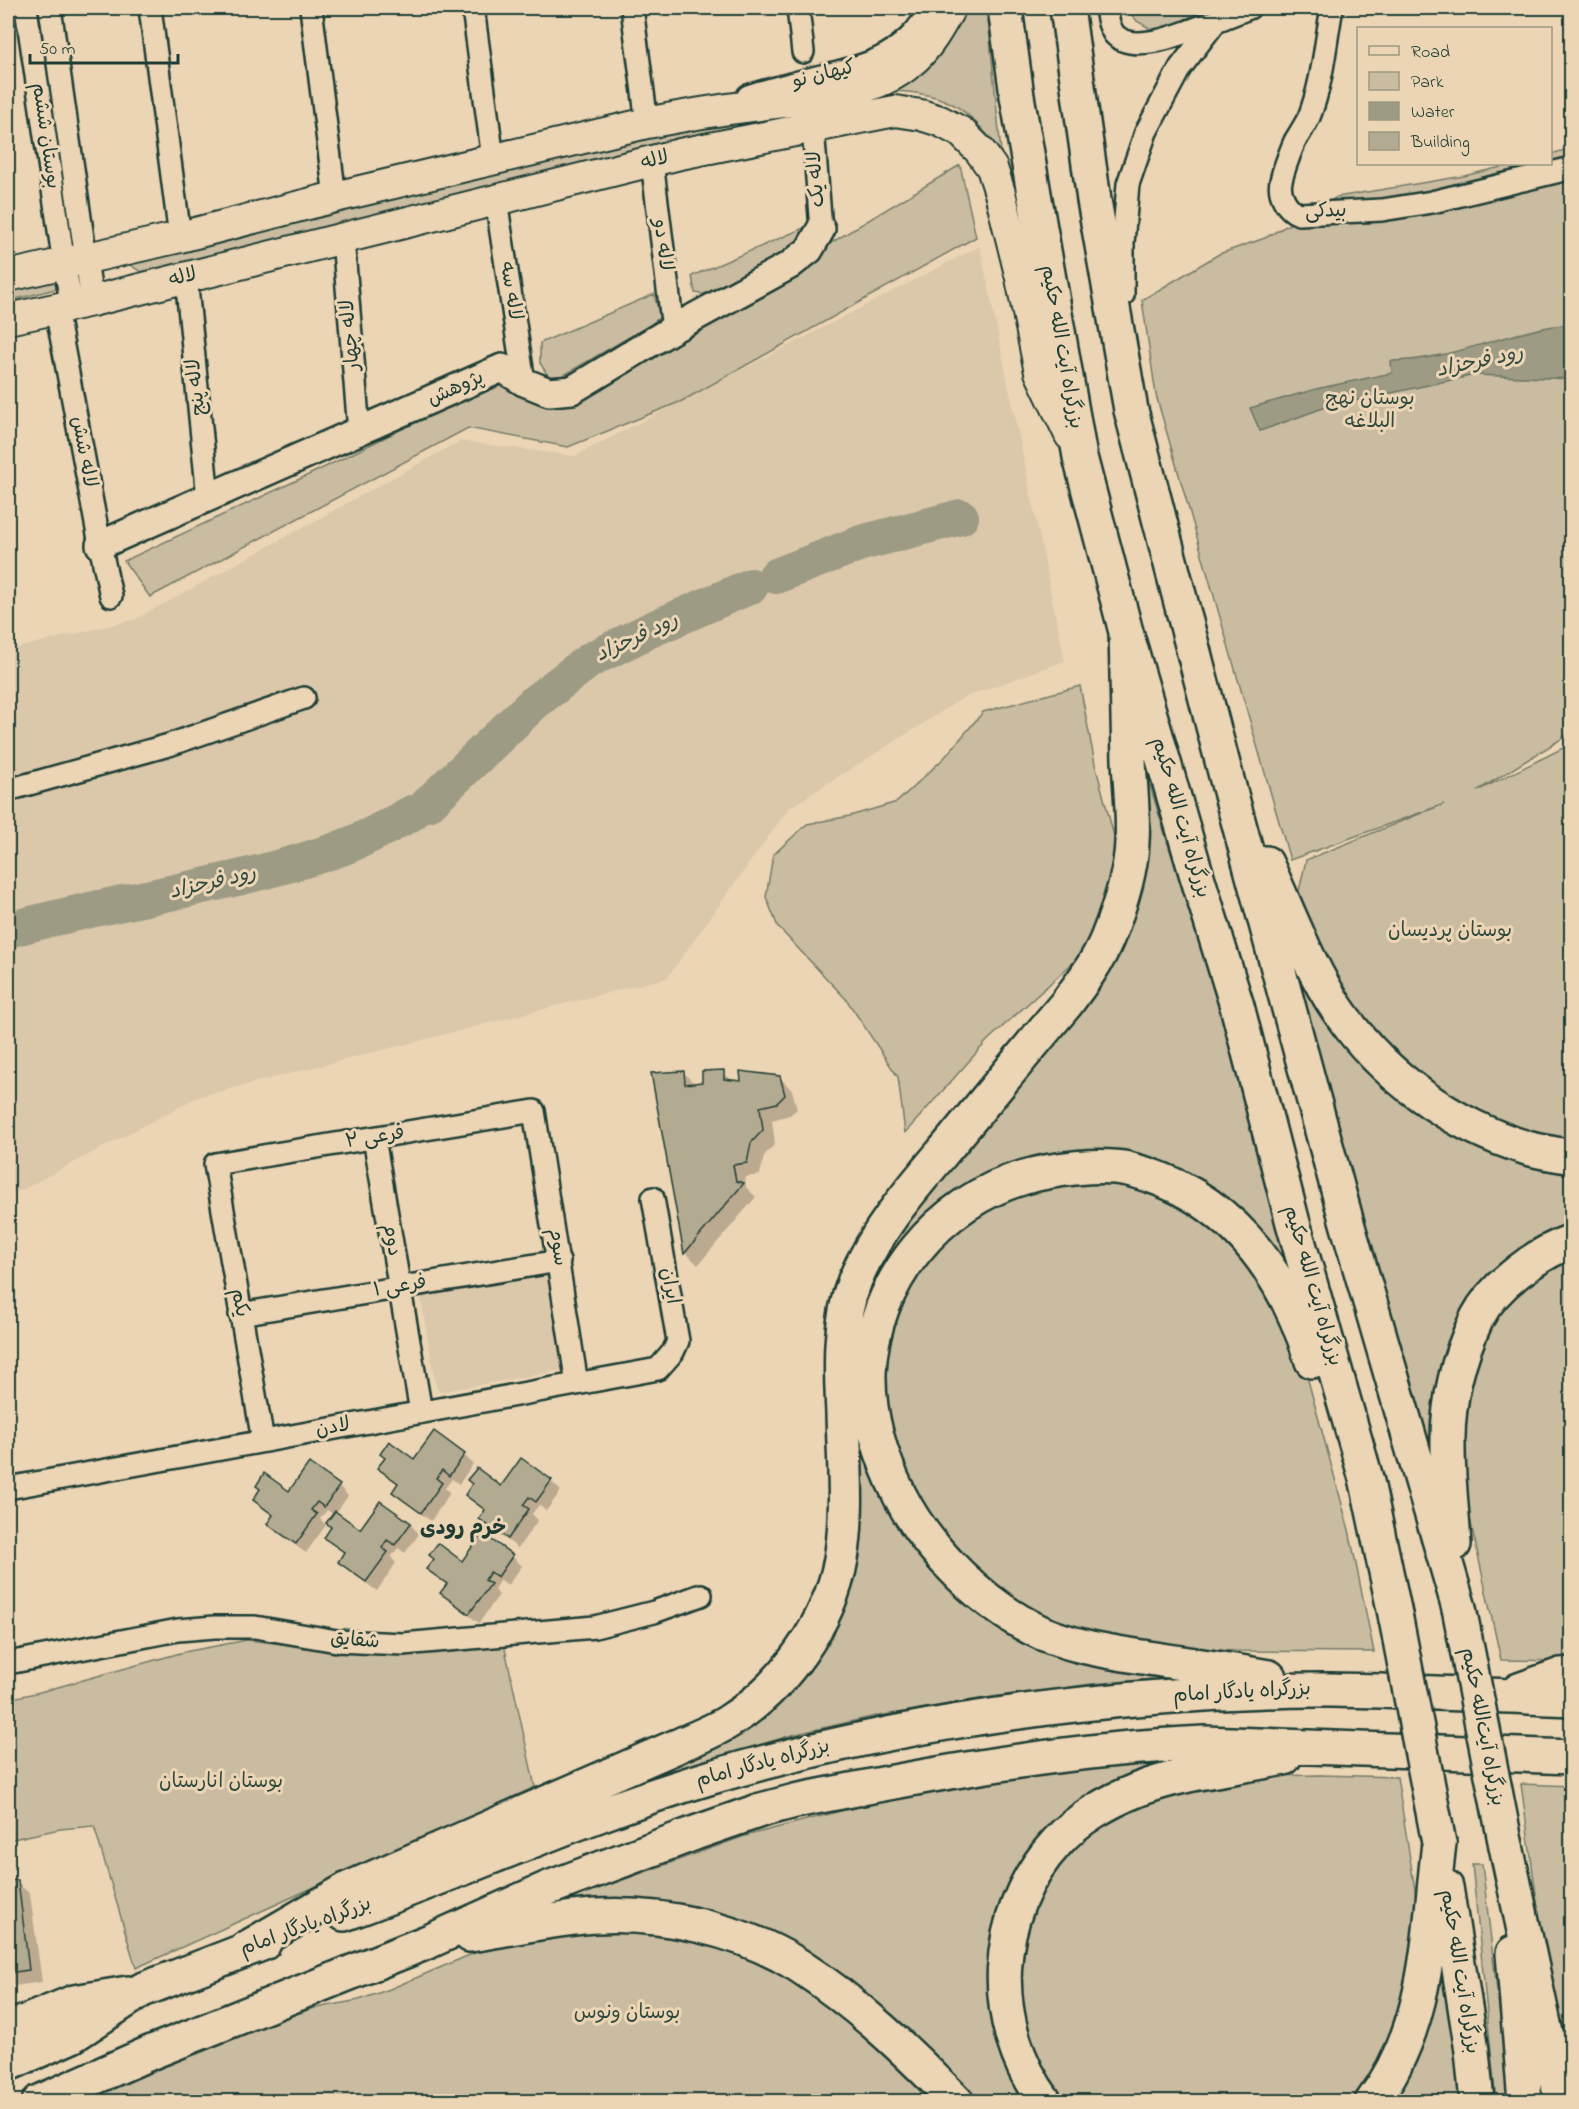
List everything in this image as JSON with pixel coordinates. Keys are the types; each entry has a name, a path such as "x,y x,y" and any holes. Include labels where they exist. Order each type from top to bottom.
{"highway":[{"name":"بزرگراه آیت الله حکیم","path":"1005,8 1017,96 1080,457 1126,632 1237,1006 1293,1223 1367,1482 1439,1844 1472,2051 1477,2102"},
{"path":"1067,8 1094,200 1131,410 1226,776 1347,1222 1459,1608"},
{"path":"245,1949 348,1888 728,1722 758,1700 795,1661 826,1605 836,1581 841,1557 845,1487 841,1363 843,1327 854,1281 877,1238 901,1202 1066,1004 1089,972 1107,940 1117,909 1126,879 1132,844 1133,807 1126,632"},
{"path":"1226,776 1316,971 1337,1009 1360,1040 1414,1091 1458,1118 1527,1148 1572,1157"},
{"path":"1329,1690 1240,1672 1104,1652 1074,1644 1041,1632 1015,1617 984,1596 962,1577 930,1542 906,1508 879,1447 869,1372 875,1335 888,1296 908,1259 935,1227 959,1207 1012,1180 1046,1171 1077,1168 1125,1168 1166,1181 1192,1194 1227,1219 1254,1248 1275,1276 1294,1310 1321,1389 1367,1482"},
{"path":"1459,1608 1448,1446 1453,1381 1478,1317 1502,1286 1529,1263 1556,1247 1572,1241"},
{"name":"بزرگراه آیت‌الله حکیم","path":"1459,1608 1506,1846"},
{"path":"1503,1696 1561,1675 1572,1674"},
{"name":"بزرگراه یادگار امام","path":"8,2064 72,2036 142,1990 245,1949 355,1910 662,1792 800,1753 890,1732 1087,1702 1225,1693 1329,1690 1572,1699"},
{"path":"39,2102 152,2052 430,1941 546,1889 695,1833 795,1801 987,1767 1139,1747 1204,1743 1572,1757"},
{"path":"1045,2102 1030,2081 1014,2047 1006,2012 1003,1973 1006,1942 1016,1907 1033,1872 1057,1841 1078,1823 1109,1804 1161,1782 1335,1748"},
{"path":"1372,2102 1395,2065 1415,2018 1421,1997 1439,1844"},
{"path":"1506,1846 1516,2011 1525,2102"},
{"path":"1506,1846 1556,2080 1564,2102"},
{"path":"430,1941 597,1916 649,1916 721,1932 760,1946 797,1965 826,1985 914,2058 957,2102"},
{"path":"8,2029 74,2002 142,1990"}],"main road":[{"name":"لاله","path":"8,276 180,237 335,197 647,123 699,112 851,91 884,80 909,64 934,38 950,8"},
{"name":"لاله","path":"8,320 680,154 895,111 940,121 961,132 980,151 992,168 1021,278 1040,372 1080,457"}],"street":[{"name":"بوستان ششم","path":"26,8 75,262"},
{"name":"بوستان ششم","path":"50,8 75,262"},
{"path":"150,8 180,237"},
{"path":"311,8 335,197"},
{"path":"473,8 493,159"},
{"path":"632,8 647,123"},
{"path":"798,8 803,52"},
{"name":"کیهان نو","path":"699,112 777,87 879,59 897,48 913,33 929,8"},
{"path":"1106,8 1113,32 1128,43 1152,42 1249,8"},
{"name":"بیدکی","path":"1332,8 1320,81 1308,118 1294,144 1281,181 1281,192 1289,208 1299,214 1382,210 1432,202 1572,168"},
{"path":"1131,410 1123,301 1123,243 1128,184 1146,132 1180,68 1216,21"},
{"name":"لاله یک","path":"813,128 821,229"},
{"name":"لاله دو","path":"652,162 673,329"},
{"name":"لاله سه","path":"496,200 524,382"},
{"name":"پژوهش","path":"100,545 502,368 524,382 549,392 572,390 673,329 790,265 809,250 821,229"},
{"name":"لاله چهار","path":"343,239 360,431"},
{"name":"لاله شش","path":"75,262 74,305 100,545 111,596"},
{"name":"لاله پنج","path":"186,277 208,498"},
{"path":"8,790 169,745 304,698"},
{"name":"فرعی ۲","path":"215,1164 534,1111"},
{"name":"سوم","path":"534,1111 577,1384"},
{"name":"دوم","path":"374,1138 421,1412"},
{"name":"یکم","path":"215,1164 263,1441"},
{"name":"ایران","path":"652,1198 678,1341 673,1352 658,1369"},
{"name":"فرعی ۱","path":"240,1314 559,1261"},
{"name":"لادن","path":"8,1488 658,1369"},
{"name":"شقایق","path":"8,1664 178,1630 215,1627 255,1627 337,1641 402,1644 595,1627 654,1612 701,1595"}],"shaded area":[{"path":"980,246 1065,661 965,697 789,808 667,978 198,1097 20,1191 8,1192 8,650 136,619 460,441 575,456"},
{"path":"551,1271 566,1361 563,1370 439,1392 435,1382 420,1293"}],"green space":[{"path":"964,8 987,8 1001,152 977,123 954,105 927,95 890,91"},
{"path":"1130,8 1207,8 1157,33 1137,21 1130,13"},
{"path":"760,113 810,115 141,272 130,265 132,258 651,133"},
{"name":"بوستان نهج البلاغه","path":"1571,148 1571,733 1477,791 1571,744 1571,1148 1509,1129 1412,1072 1369,1030 1315,937 1299,891 1306,860 1444,804 1290,860 1156,395 1142,300 1219,254 1265,238 1337,197 1464,176 1509,165 1552,165 1552,154"},
{"path":"960,165 976,237 682,401 568,447 468,428 150,597 124,561 321,469 499,381 574,398"},
{"path":"806,227 803,242 704,294 695,293 692,276"},
{"path":"55,277 63,287 8,301 8,286"},
{"path":"654,294 660,317 552,382 540,363 540,343"},
{"path":"1080,686 1095,764 1119,855 1088,949 987,1041 905,1133 898,1077 846,999 778,927 766,897 773,855 807,824 850,816 897,802 945,757 983,712"},
{"path":"1142,760 1247,1100 1306,1306 1163,1170 970,1187 859,1362 954,1586 1204,1675 1091,1684 871,1717 792,1735 606,1794 682,1752 823,1638 854,1335 878,1256 1086,992"},
{"path":"1281,935 1338,1030 1571,1169 1571,1231 1514,1262 1434,1458"},
{"path":"1103,1178 1176,1198 1250,1257 1303,1362 1349,1530 1374,1652 1236,1651 1110,1643 1018,1607 961,1562 914,1499 883,1404 884,1348 899,1292 938,1236 1030,1186"},
{"path":"1571,1254 1571,1661 1501,1660 1460,1473 1460,1412 1473,1352 1498,1309 1534,1274"},
{"name":"بوستان انارستان","path":"247,1640 354,1652 408,1655 504,1644 535,1787 136,1968 94,1826 60,1829 8,1840 8,1699 184,1652"},
{"path":"1229,1759 1150,1771 1001,1916 1029,2101 973,2101 736,1925 503,1923 745,1836 906,1794 1086,1766"},
{"path":"1262,1776 1397,1777 1415,1890 1418,1927 1398,2033 1357,2101 1059,2102 1038,2072 1016,1997 1026,1914 1070,1844 1153,1796"},
{"path":"1521,1784 1571,1786 1571,2095 1551,2004"},
{"path":"1472,1864 1482,1864 1510,2101 1496,2101"},
{"name":"بوستان ونوس","path":"636,1924 781,1966 944,2102 79,2102 254,2028 311,2009 359,2000 486,1948"},
{"path":"1442,1930 1462,2101 1385,2102"}],"water":[{"path":"1571,324 1571,379 1475,375 1326,407 1260,431 1250,408 1316,389 1392,373 1391,361 1437,356 1526,332"}],"building":[{"path":"724,1070 724,1079 741,1081 740,1071 780,1076 785,1095 777,1103 760,1107 763,1130 751,1143 747,1163 733,1165 736,1181 744,1183 684,1254 651,1073 684,1071 685,1084 702,1082 702,1071"},
{"path":"434,1431 465,1454 449,1476 442,1470 436,1478 442,1483 421,1513 392,1492 398,1483 377,1468 385,1458 380,1454 389,1441 414,1459"},
{"path":"521,1458 552,1480 536,1502 529,1497 523,1505 529,1509 508,1539 479,1519 485,1510 465,1495 472,1484 467,1480 477,1468 501,1486"},
{"path":"309,1463 340,1485 324,1507 317,1502 311,1510 317,1514 296,1544 267,1524 273,1515 253,1500 260,1489 256,1486 264,1473 289,1491"},
{"path":"380,1501 411,1523 395,1545 387,1540 382,1548 388,1552 366,1582 338,1562 344,1552 324,1538 331,1527 326,1523 335,1511 360,1529"},
{"path":"482,1533 513,1555 498,1577 490,1572 485,1580 491,1584 469,1614 440,1593 447,1584 426,1569 434,1559 429,1555 438,1543 462,1561"},
{"path":"18,1880 29,1970 8,1973 8,1881"}],"waterway":[{"name":"رود فرحزاد","path":"776,576 861,543 961,517"},
{"name":"رود فرحزاد","path":"428,804 535,702 590,660 650,630 751,586"},
{"name":"رود فرحزاد","path":"8,930 293,864 353,843 412,813"}],"district":[{"name":"خرم رودی","path":"463,1529"}],"park label":[{"name":"بوستان پردیسان","path":"1450,931"}]}
